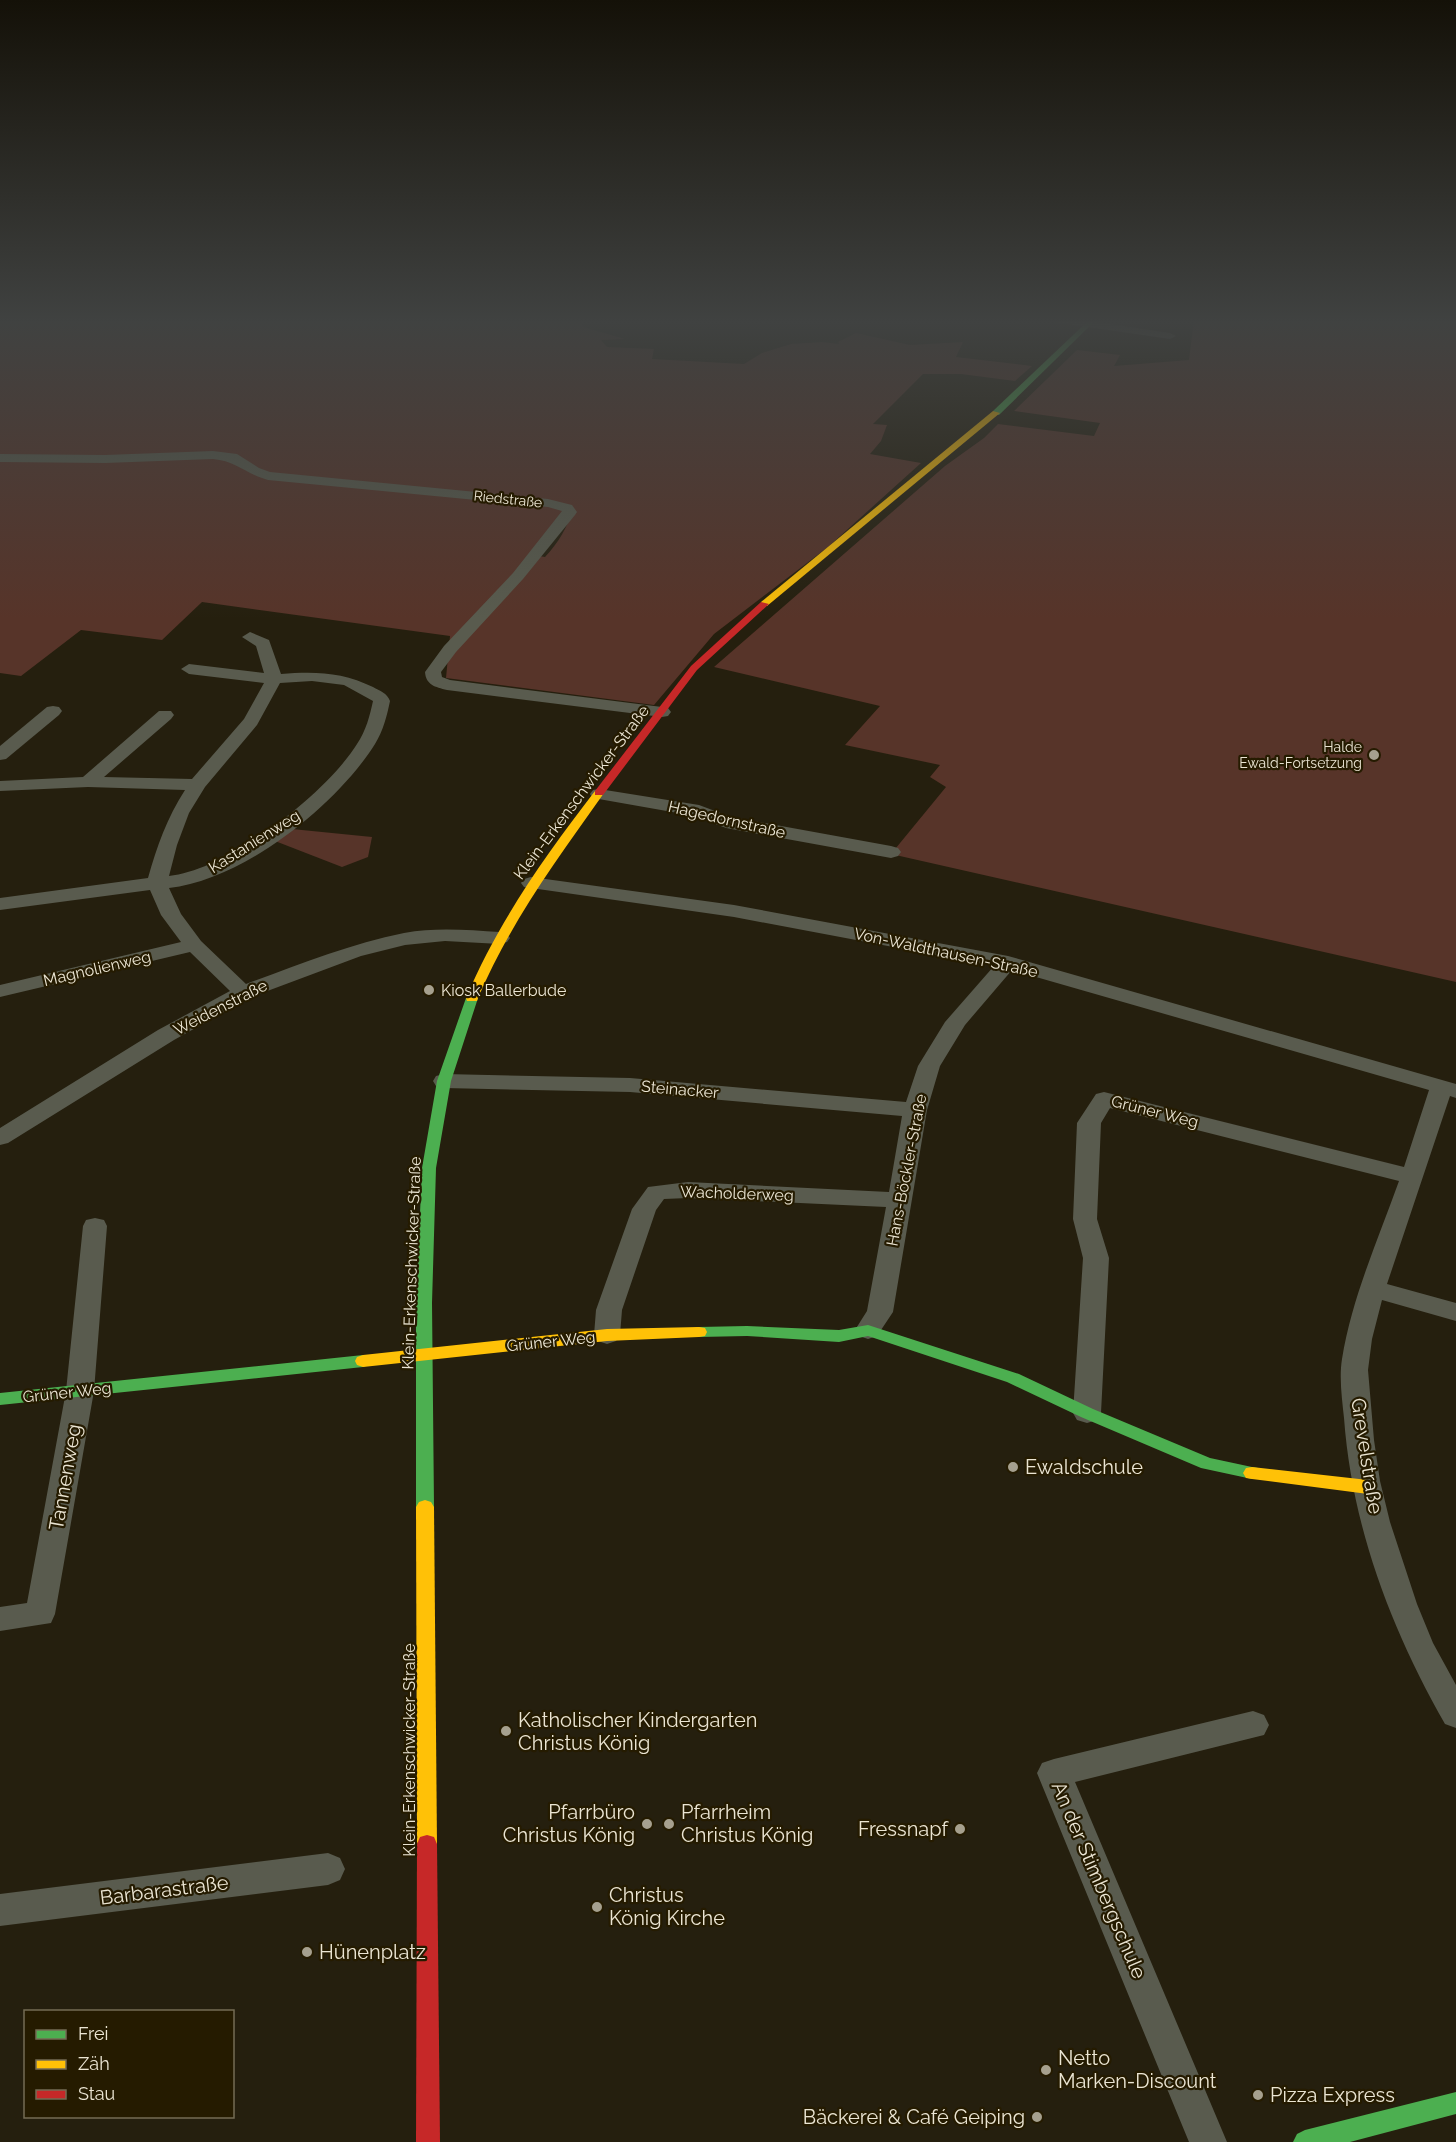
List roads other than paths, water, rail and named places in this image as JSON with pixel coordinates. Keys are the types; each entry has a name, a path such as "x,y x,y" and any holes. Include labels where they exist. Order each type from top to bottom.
{"street":[{"name":"Klein-Erkenschwicker-Straße","path":"428,2142 423,1356 429,1168 444,1081 462,1021 484,966 531,883 694,668 740,624 955,448 986,419"},
{"name":"Riedstraße","path":"0,458 105,459 213,455 232,457 254,471 268,476 548,503 567,508 570,512 560,526 518,576 450,649 433,672 434,680 447,685 662,712"},
{"path":"243,992 194,945 171,915 157,883 167,845 180,813 197,785 251,721 274,679 263,643 250,637"},
{"name":"Kastanienweg","path":"157,883 188,879 213,868 276,831 318,800 366,746 382,701 381,698 348,681 312,676 274,679 189,669"},
{"path":"0,755 53,711"},
{"path":"88,782 165,716"},
{"path":"0,786 88,782 197,785"},
{"name":"Hagedornstraße","path":"599,794 699,811 726,822 891,852"},
{"path":"0,904 157,883"},
{"name":"Von-Waldthausen-Straße","path":"531,883 734,911 1008,962 1448,1090"},
{"name":"Weidenstraße","path":"0,1138 166,1035 243,992 354,952 405,939 445,935 500,938"},
{"name":"Magnolienweg","path":"0,990 194,945"},
{"name":"Hans-Böckler-Straße","path":"868,1330 880,1312 915,1110 929,1066 956,1022 1008,962"},
{"name":"Steinacker","path":"444,1081 630,1085 915,1110"},
{"name":"Grevelstraße","path":"1448,1090 1412,1177 1372,1289 1355,1362 1357,1425 1368,1487 1391,1576 1433,1677 1456,1714"},
{"name":"Grüner Weg","path":"1088,1413 1096,1258 1085,1219 1089,1123 1104,1099 1412,1177"},
{"name":"Wacholderweg","path":"607,1335 609,1310 644,1209 657,1191 688,1190 899,1200"},
{"name":"Tannenweg","path":"0,1619 40,1614 80,1391 95,1226"},
{"path":"1372,1289 1456,1312"},
{"name":"Grüner Weg","path":"0,1398 381,1358 423,1356 607,1335 747,1331 839,1336 868,1330 1013,1378 1207,1464 1276,1477 1368,1487"},
{"name":"An der Stimbergschule","path":"1208,2142 1054,1773 1253,1725"},
{"name":"Barbarastraße","path":"0,1910 328,1869"},
{"path":"1305,2142 1456,2103"}],"place":[{"name":"Halde Ewald-Fortsetzung","path":"1374,755"},
{"name":"Kiosk Ballerbude","path":"429,990"},
{"name":"Ewaldschule","path":"1013,1467"},
{"name":"Katholischer Kindergarten Christus König","path":"506,1731"},
{"name":"Pfarrbüro Christus König","path":"647,1824"},
{"name":"Pfarrheim Christus König","path":"669,1824"},
{"name":"Fressnapf","path":"960,1829"},
{"name":"Christus König Kirche","path":"597,1907"},
{"name":"Hünenplatz","path":"307,1952"},
{"name":"Netto Marken-Discount","path":"1046,2070"},
{"name":"Pizza Express","path":"1258,2095"},
{"name":"Bäckerei & Café Geiping","path":"1037,2117"}]}
